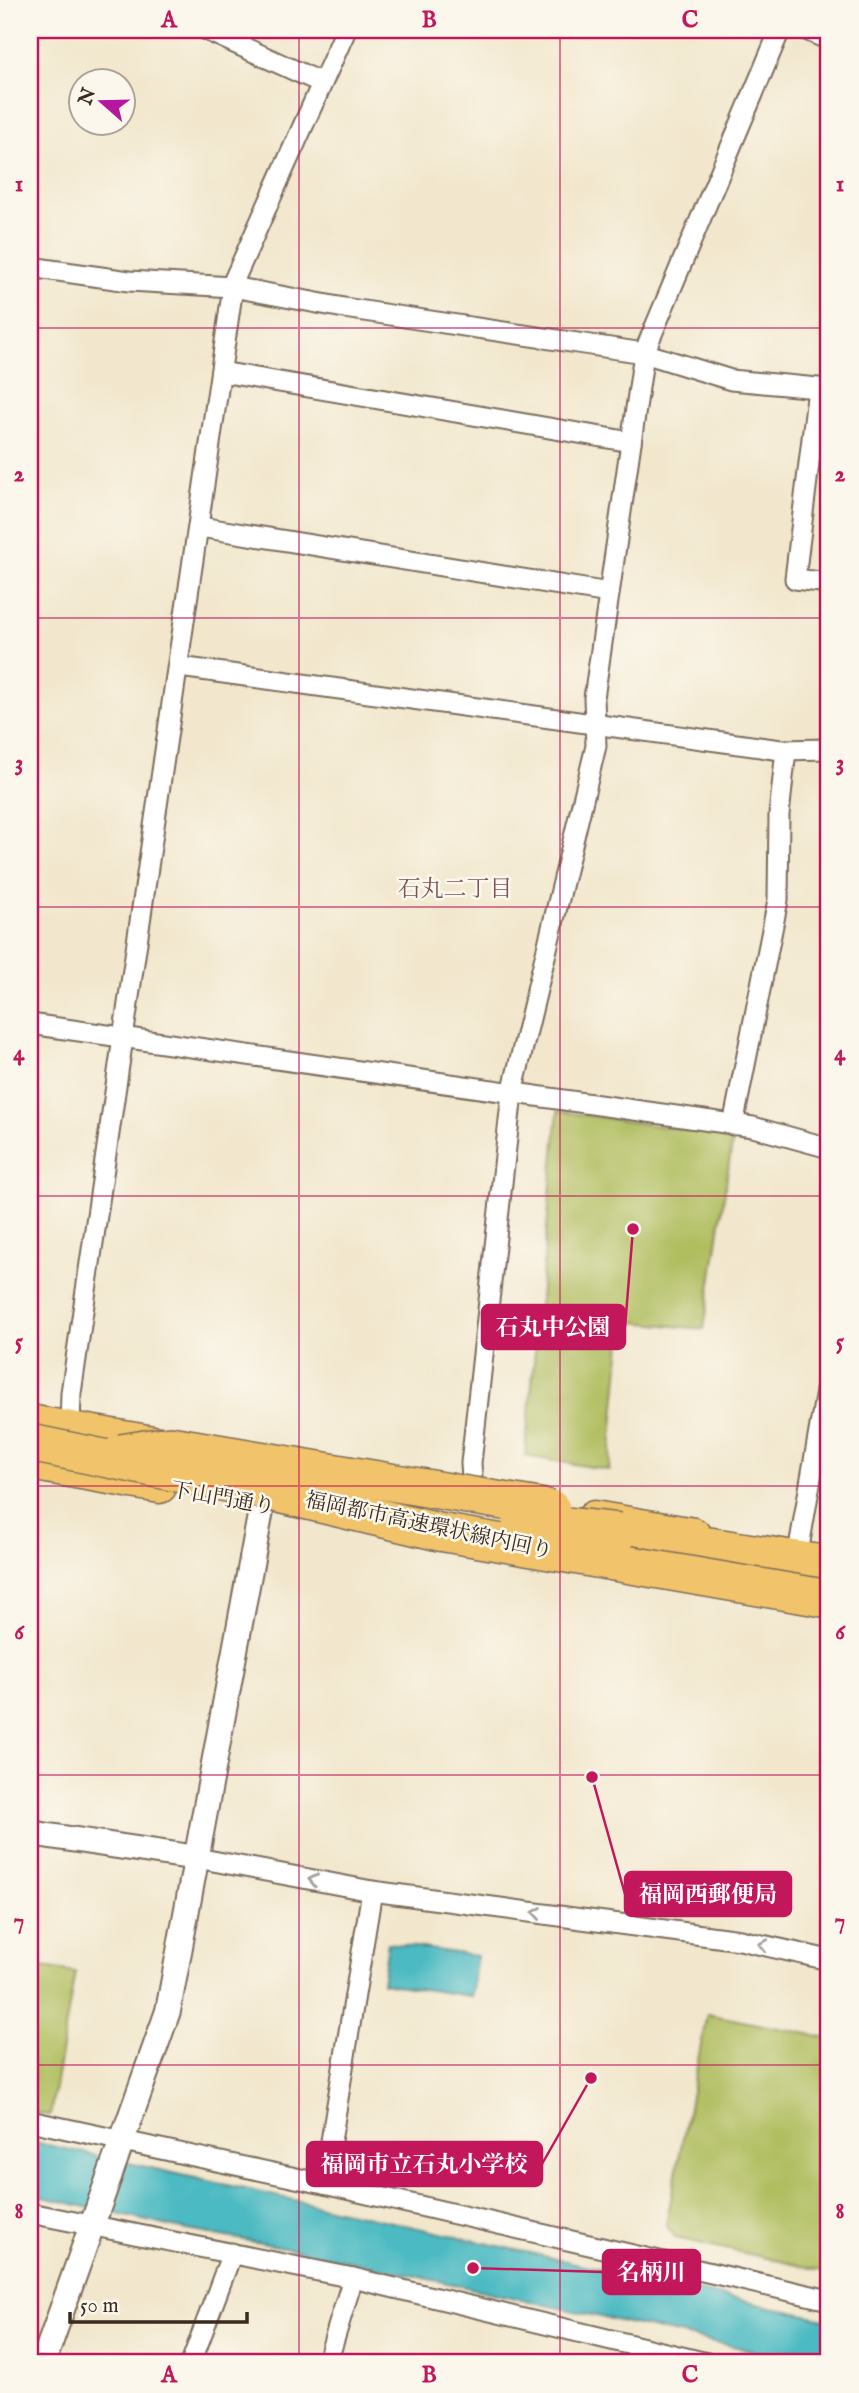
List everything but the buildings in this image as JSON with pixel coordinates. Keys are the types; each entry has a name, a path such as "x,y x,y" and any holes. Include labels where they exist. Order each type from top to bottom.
{"highway":[{"name":"福岡都市高速環状線内回り","path":"30,1443 266,1486 439,1532 829,1599"},
{"path":"30,1466 170,1446 551,1509 653,1553 829,1584"},
{"path":"30,1466 263,1504 829,1608"},
{"path":"266,1486 814,1559"}],"main road":[{"name":"下山門通り","path":"30,1420 70,1427 266,1486 829,1608"},
{"name":"下山門通り","path":"30,1466 266,1486 473,1495 814,1559 829,1559"}],"street":[{"path":"206,30 322,83"},
{"path":"70,1427 71,1393 180,667 233,287 346,30"},
{"path":"473,1495 471,1463 512,1093 596,746 594,698 644,353 780,30"},
{"path":"806,30 829,40"},
{"path":"30,267 129,281 233,287 344,308 644,353 731,380 823,389 795,579 829,583"},
{"path":"221,372 631,442"},
{"path":"200,527 609,593"},
{"path":"180,667 786,750 829,749"},
{"path":"733,1125 778,900 779,815 786,750"},
{"path":"30,1024 733,1125 829,1148"},
{"path":"814,1559 829,1374"},
{"path":"43,2363 168,2011 266,1486"},
{"path":"30,1833 197,1858 372,1891 740,1940 829,1960"},
{"path":"324,2184 372,1891"},
{"path":"30,2121 122,2143 324,2184 829,2300"},
{"path":"30,2213 91,2228 353,2278 697,2362"},
{"path":"191,2363 232,2253"},
{"path":"327,2363 353,2278"}],"green space":[{"path":"558,1111 733,1137 704,1329 623,1321 609,1470 525,1456"},
{"path":"30,1965 75,1972 50,2116 30,2111"},
{"path":"707,2014 829,2038 829,2272 676,2238 666,2225"}],"water":[{"path":"388,1943 477,1956 471,1996 382,1983"},
{"path":"30,2141 829,2320 829,2363 809,2363 289,2248 182,2229 30,2194"}],"place":[{"name":"石丸中公園","path":"633,1229"},
{"name":"福岡西郵便局","path":"592,1777"},
{"name":"福岡市立石丸小学校","path":"591,2078"},
{"name":"名柄川","path":"473,2268"}],"district":[{"name":"石丸二丁目","path":"455,888"}]}
